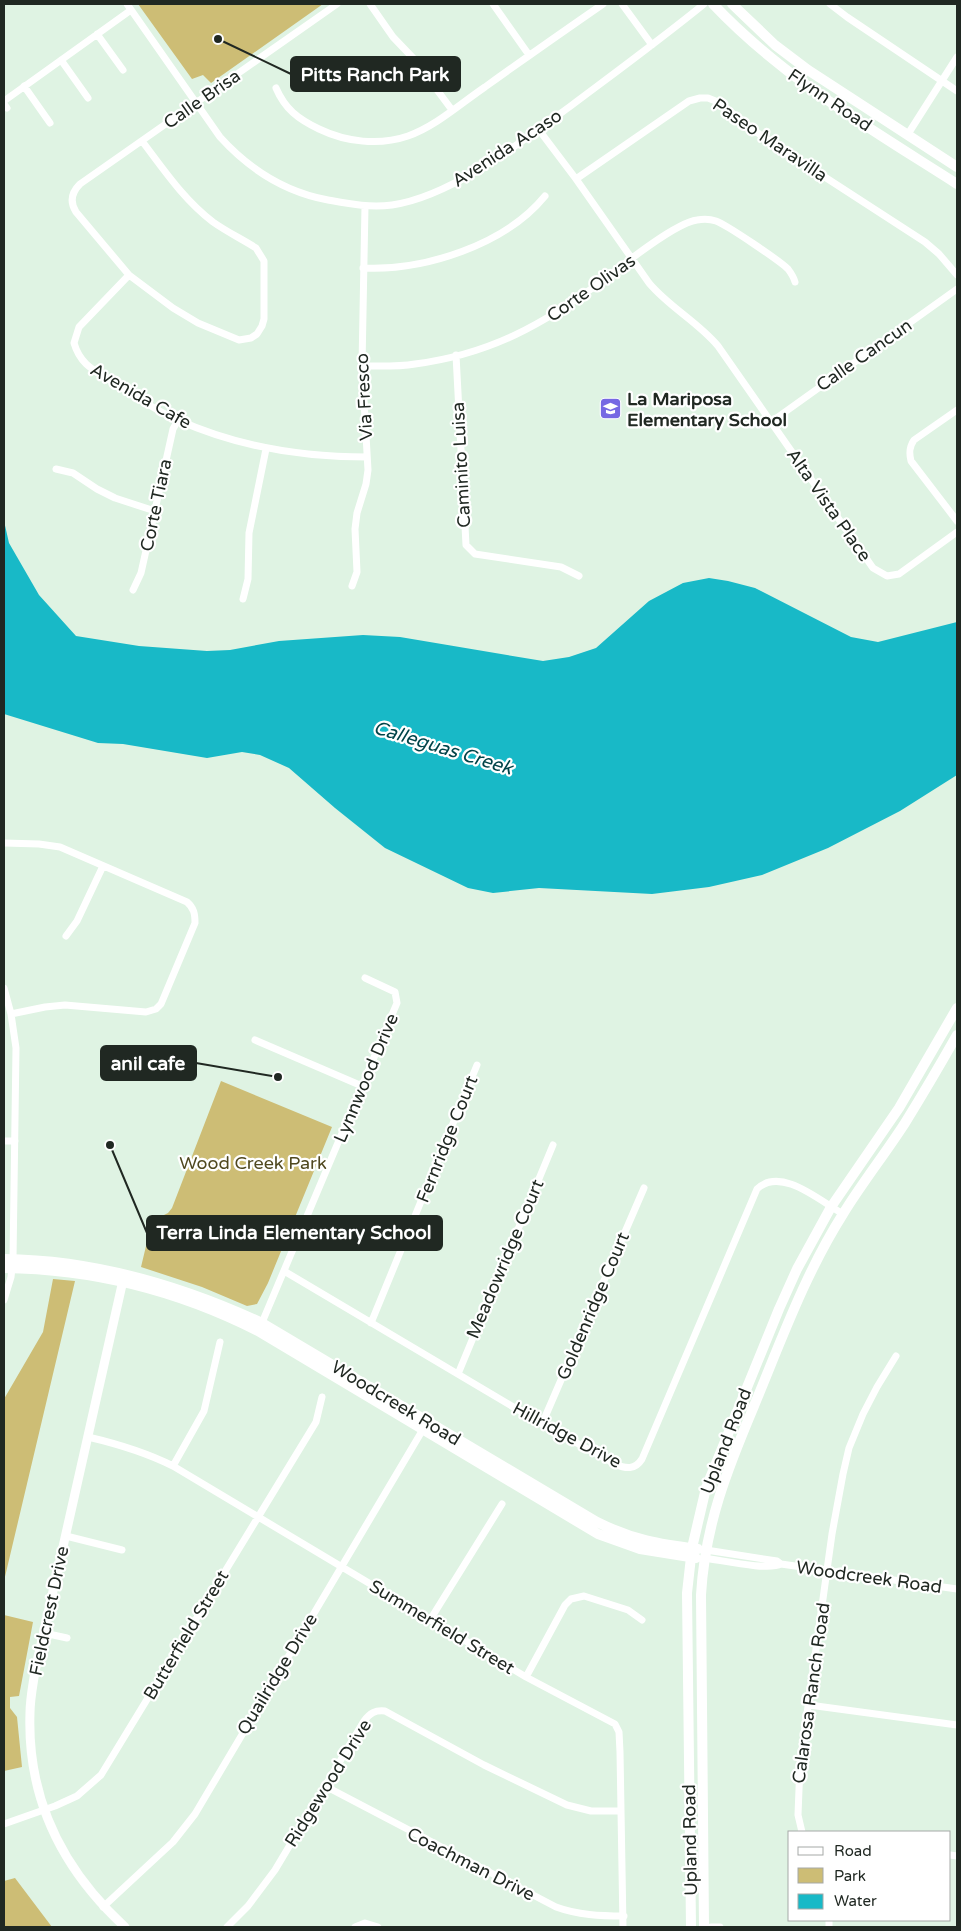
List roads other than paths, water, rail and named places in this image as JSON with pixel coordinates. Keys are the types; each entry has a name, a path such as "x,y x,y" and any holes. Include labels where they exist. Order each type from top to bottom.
{"main road":[{"name":"Flynn Road","path":"714,4 757,46 800,82 957,184"},
{"name":"Flynn Road","path":"732,4 775,45 808,70 957,167"},
{"name":"Upland Road","path":"691,1927 686,1593 691,1553 704,1497 719,1455 790,1285 831,1207 899,1108 957,1008"},
{"name":"Upland Road","path":"704,1927 701,1619 705,1554 715,1507 742,1434 806,1284 842,1214 904,1124 957,1035"},
{"name":"Woodcreek Road","path":"8,1264 69,1264 207,1298 260,1327 426,1426 589,1518 615,1531 653,1543 691,1553 705,1554"}],"street":[{"name":"Calle Brisa","path":"129,275 76,212 72,199 74,190 337,4"},
{"path":"370,4 392,37 414,59 452,110"},
{"path":"493,4 530,55"},
{"path":"276,88 282,101 295,115 310,125 336,136 378,142 407,136 429,126 603,4"},
{"path":"622,4 652,45"},
{"name":"Avenida Acaso","path":"129,7 220,137 237,156 271,180 312,198 365,206 401,203 444,188 471,174 539,130 704,4"},
{"path":"830,4 957,90"},
{"path":"5,105 24,86 97,34 129,7"},
{"path":"97,34 123,70"},
{"path":"908,134 957,57"},
{"path":"61,60 88,98"},
{"path":"24,86 50,123"},
{"name":"Paseo Maravilla","path":"576,180 689,101 708,98 718,102 763,137 924,242 957,275"},
{"name":"Alta Vista Place","path":"539,130 658,294 697,324 711,338 873,568 881,574 893,576 904,572 957,532"},
{"path":"129,275 173,308 198,323 232,338 244,340 251,338 260,330 264,319 265,268 261,254 256,248 215,223 196,207 168,178 142,141"},
{"path":"363,268 385,269 414,265 466,249 490,239 507,228 529,213 545,196"},
{"name":"Via Fresco","path":"352,586 357,572 355,529 357,513 366,484 368,470 362,366 365,206"},
{"name":"Corte Olivas","path":"362,366 414,364 456,356 502,342 537,325 579,299 632,259 690,221 706,219 722,224 782,265 792,275 795,282"},
{"name":"Avenida Cafe","path":"129,275 79,327 74,344 82,362 138,399 178,420 209,432 266,449 305,454 367,457"},
{"name":"Calle Cancun","path":"771,422 957,289"},
{"name":"Caminito Luisa","path":"456,356 466,545 475,554 561,567 579,576"},
{"path":"957,410 918,437 910,445 909,454 911,461 957,521"},
{"name":"Corte Tiara","path":"133,590 141,573 173,430 178,420"},
{"path":"243,599 248,579 249,533 266,449"},
{"path":"56,469 73,473 97,490 115,498 155,510"},
{"path":"4,843 49,845 72,852 187,902 194,910 194,923 160,1004 156,1009 146,1012 65,1005 12,1014"},
{"path":"66,936 77,921 103,866"},
{"name":"Lynnwood Drive","path":"260,1327 397,1002 395,992 391,989 364,978"},
{"path":"4,988 12,1014 16,1048 15,1141 8,1264 4,1300"},
{"path":"255,1040 362,1086"},
{"name":"Fernridge Court","path":"371,1323 477,1065"},
{"path":"4,1141 15,1141"},
{"name":"Meadowridge Court","path":"458,1374 553,1145"},
{"name":"Hillridge Drive","path":"284,1272 542,1424 625,1468 635,1466 642,1459 757,1189 764,1182 780,1181 801,1189 842,1214"},
{"name":"Goldenridge Court","path":"542,1424 644,1188"},
{"name":"Fieldcrest Drive","path":"124,1277 35,1671 30,1711 30,1733 35,1775 44,1810 66,1859 103,1907 125,1927"},
{"path":"173,1466 204,1411 220,1342"},
{"name":"Calarosa Ranch Road","path":"802,1831 798,1815 798,1787 837,1502 850,1448 863,1414 896,1356"},
{"name":"Butterfield Street","path":"4,1824 77,1796 101,1775 316,1422 322,1397"},
{"name":"Quailridge Drive","path":"103,1907 174,1842 195,1814 340,1567 426,1426"},
{"name":"Summerfield Street","path":"88,1437 121,1444 148,1453 173,1466 526,1677 612,1721 618,1728 620,1752 623,1927"},
{"path":"430,1620 502,1504"},
{"path":"66,1536 122,1550"},
{"name":"Woodcreek Road","path":"705,1554 777,1561 781,1564 957,1590"},
{"path":"526,1677 565,1604 571,1599 584,1596 590,1597 597,1601 628,1610 642,1620"},
{"path":"44,1633 67,1638"},
{"path":"809,1705 957,1725"},
{"name":"Ridgewood Drive","path":"227,1927 260,1892 368,1716 376,1711 385,1711 484,1765 567,1805 591,1811 621,1811"},
{"name":"Coachman Drive","path":"325,1786 556,1907 572,1912 598,1916 624,1916"},
{"path":"355,1927 365,1923 378,1927"},
{"path":"711,1927 720,1927"}],"water":[{"name":"Calleguas Creek","path":"4,521 9,543 39,595 76,636 139,646 207,651 230,650 279,641 363,635 400,637 543,661 569,657 596,648 649,601 683,583 709,578 755,588 851,637 878,642 957,622 957,775 900,811 828,848 762,875 709,887 652,894 539,888 493,893 468,888 385,848 289,768 260,755 242,752 207,758 123,744 98,743 4,714"}],"place":[{"name":"Pitts Ranch Park","path":"218,39"},
{"name":"La Mariposa Elementary School","path":"611,409"},
{"name":"anil cafe","path":"278,1077"},
{"name":"Terra Linda Elementary School","path":"110,1145"}],"park label":[{"name":"Wood Creek Park","path":"253,1163"}]}
